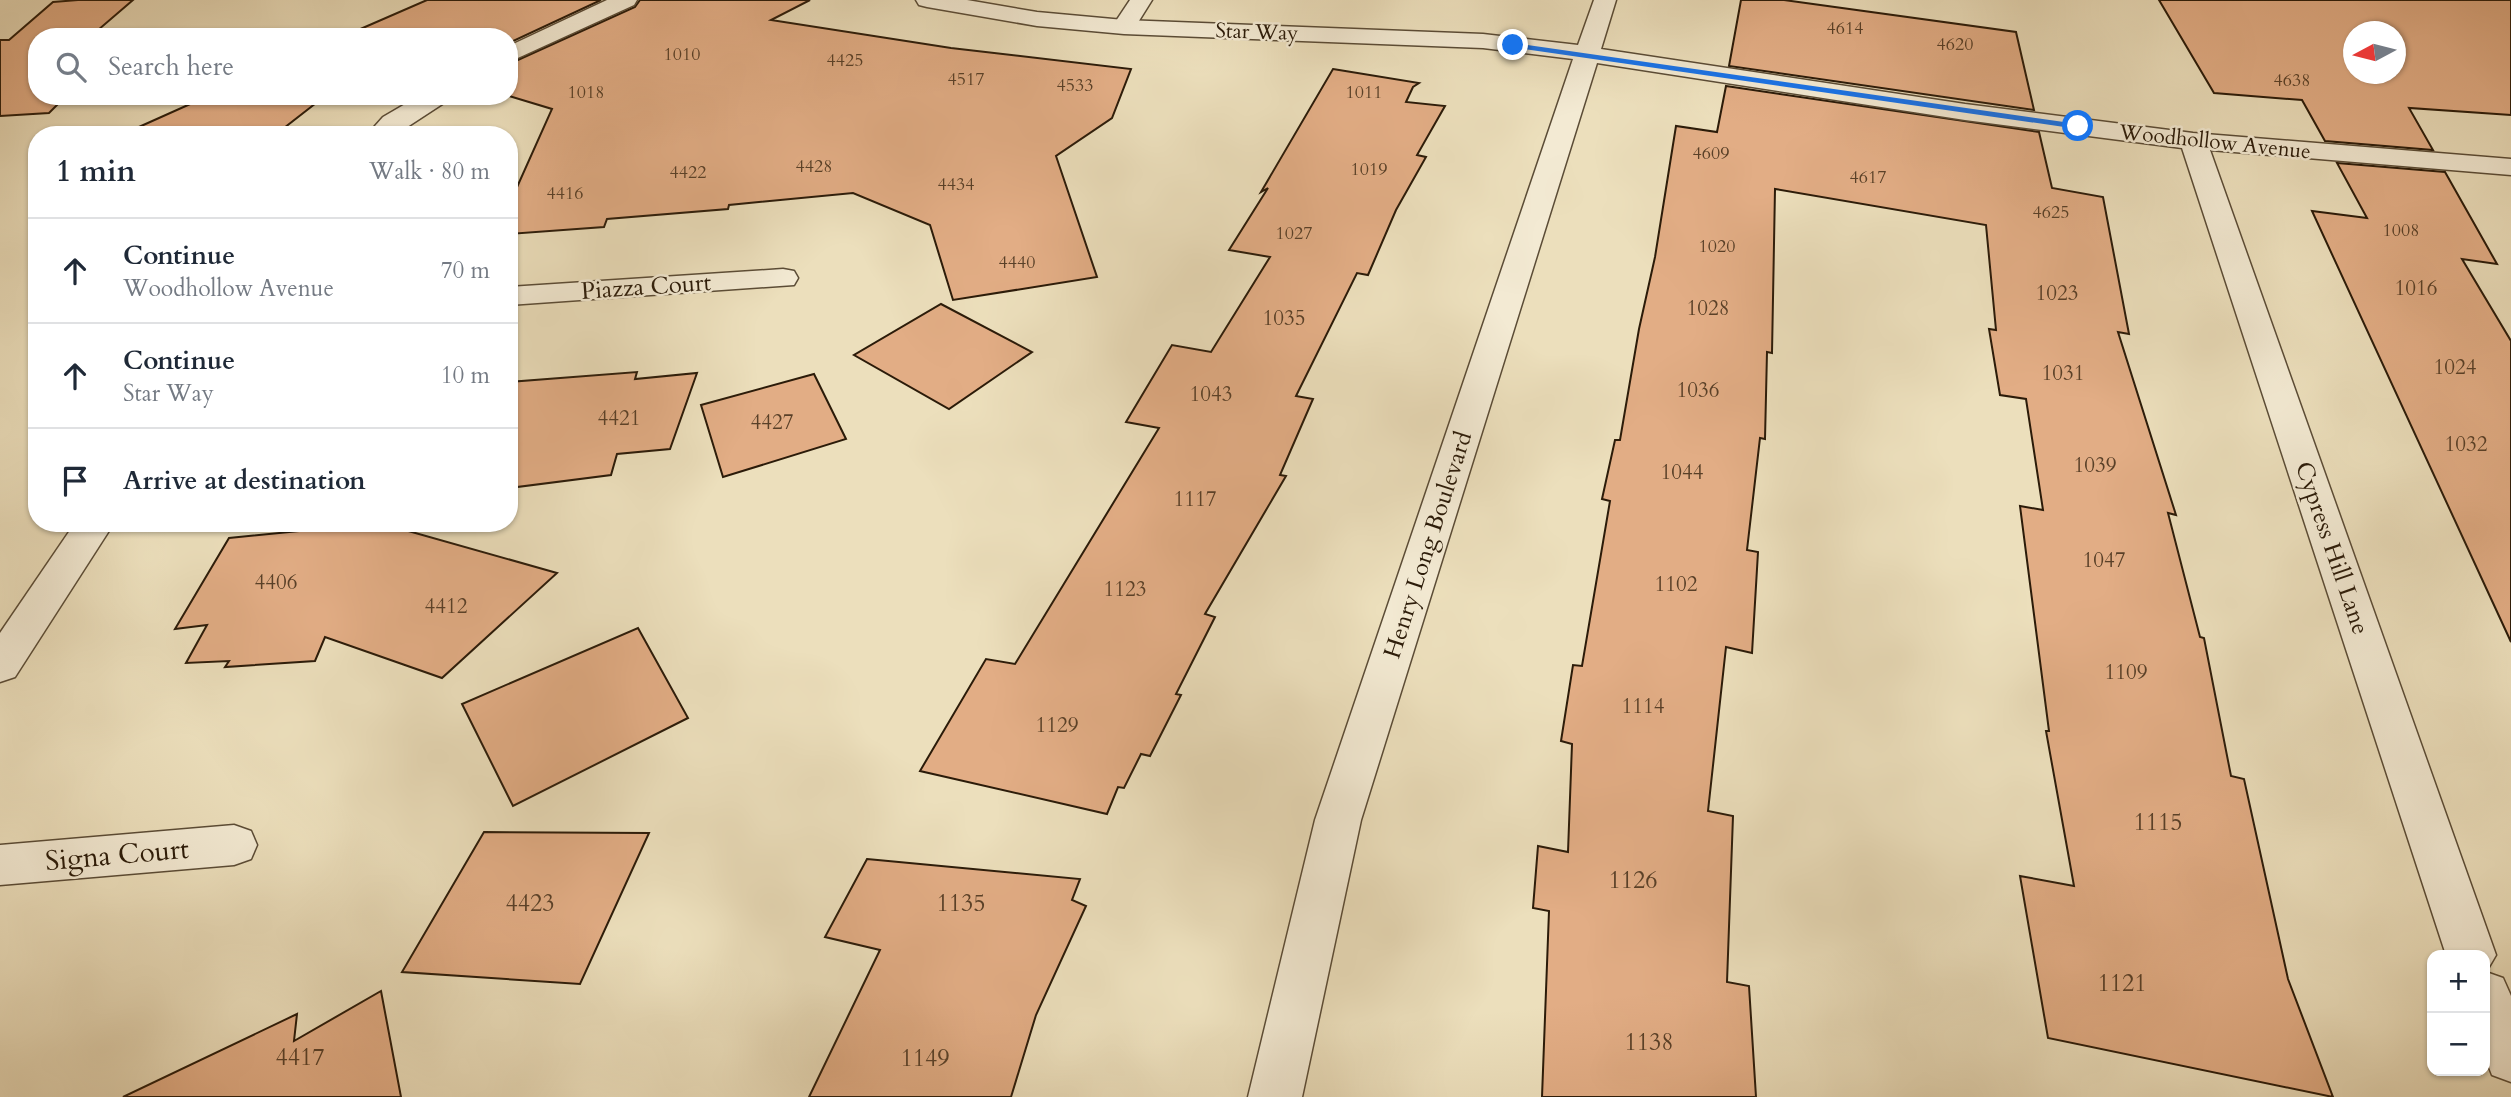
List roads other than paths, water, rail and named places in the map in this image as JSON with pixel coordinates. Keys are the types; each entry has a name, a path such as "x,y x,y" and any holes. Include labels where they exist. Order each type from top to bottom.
{"street":[{"path":"518,51 626,0"},
{"name":"Star Way","path":"927,0 1037,19 1124,27 1440,38 1589,54"},
{"path":"1124,27 1141,0"},
{"name":"Henry Long Boulevard","path":"1275,1097 1338,820 1605,0"},
{"name":"Woodhollow Avenue","path":"1589,54 1951,110 2193,141 2511,167"},
{"path":"389,126 423,105"},
{"name":"Cypress Hill Lane","path":"2193,141 2469,950"},
{"name":"Piazza Court","path":"518,295 783,278"},
{"path":"0,666 88,532"},
{"name":"Signa Court","path":"0,865 234,845"},
{"path":"2490,1007 2511,1057"}]}
